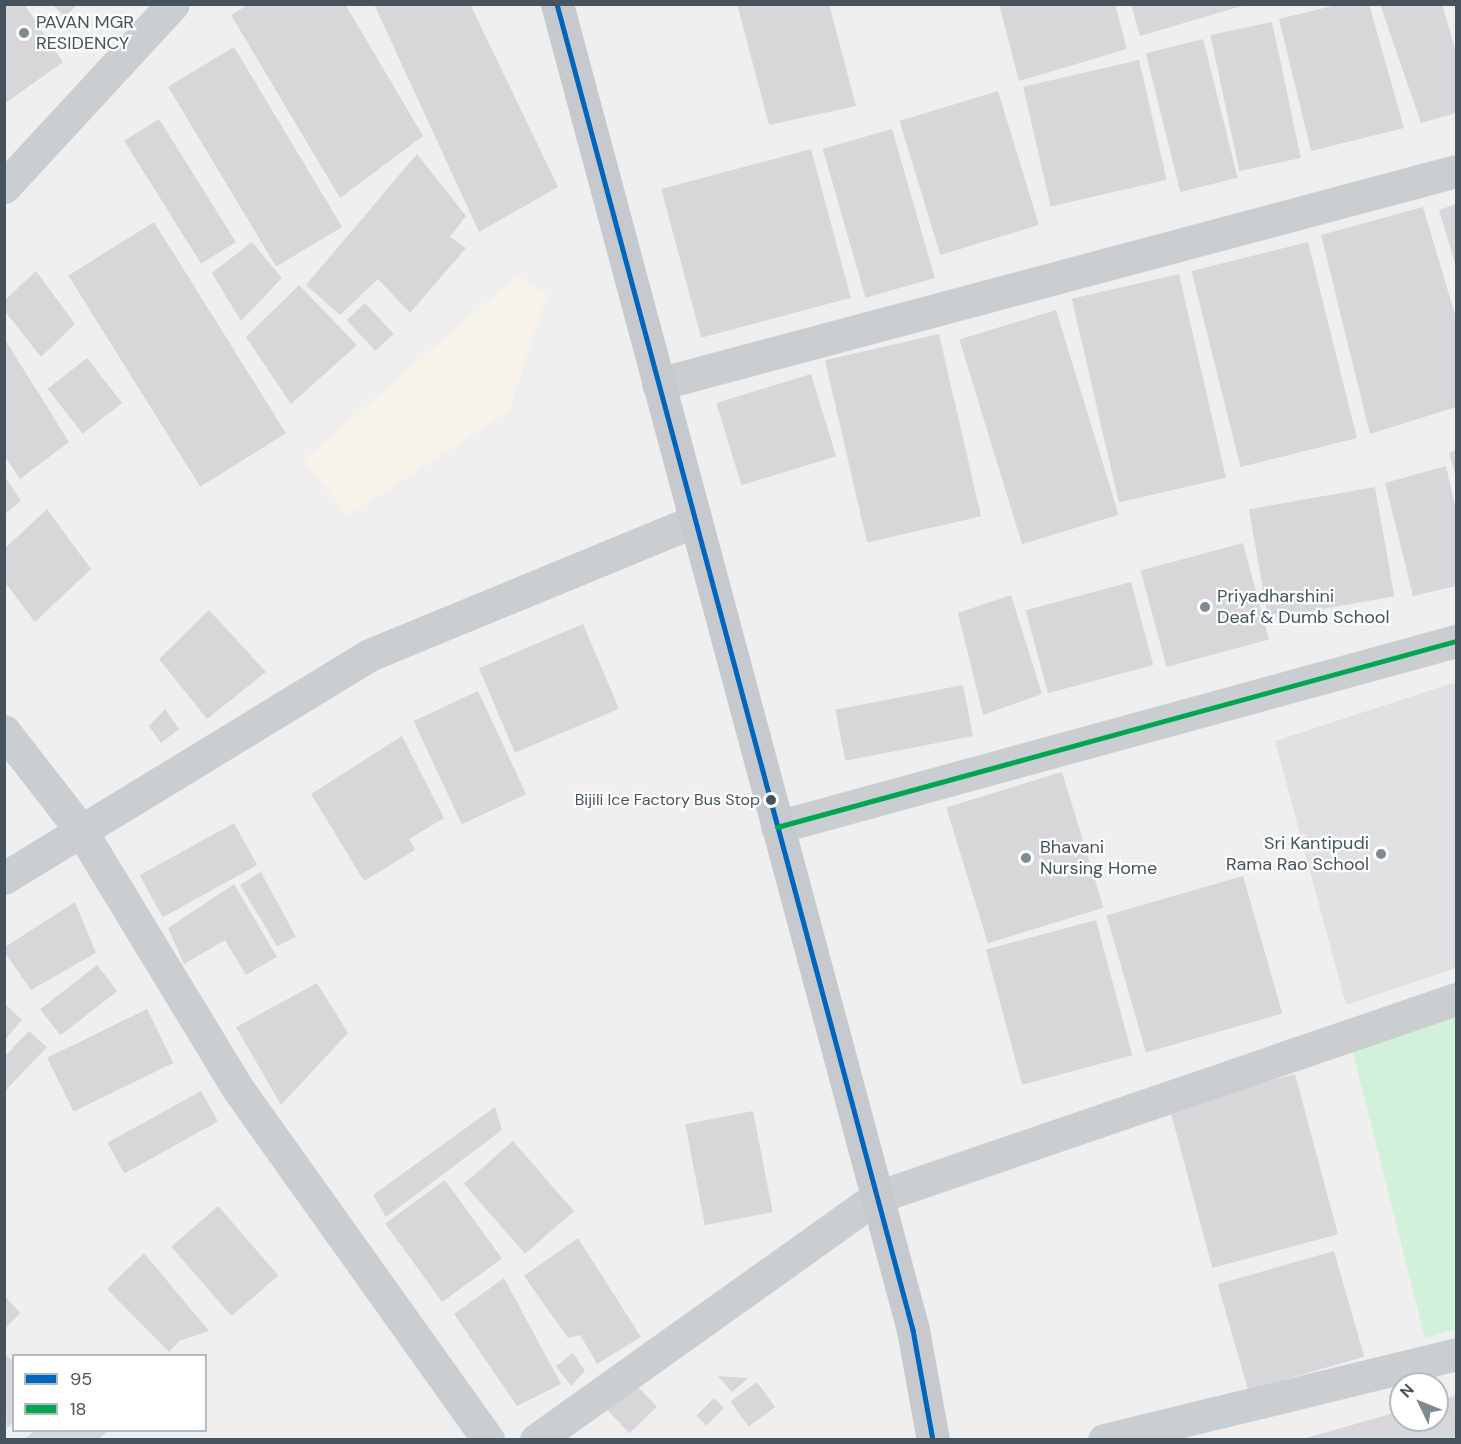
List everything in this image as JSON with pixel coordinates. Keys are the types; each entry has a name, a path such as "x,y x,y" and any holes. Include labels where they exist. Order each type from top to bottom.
{"main road":[{"path":"556,4 913,1330 933,1440"}],"street":[{"path":"4,187 173,4"},
{"path":"658,384 1456,171"},
{"path":"4,878 80,829 367,656 695,521"},
{"path":"777,827 1456,641"},
{"path":"4,731 80,829 238,1089 488,1440"},
{"path":"536,1440 877,1197 1456,999"},
{"path":"1104,1440 1456,1354"}],"shaded area":[{"path":"517,276 547,294 509,410 349,515 303,461"},
{"name":"Sri Kantipudi Rama Rao School","path":"1456,682 1456,968 1346,1005 1275,741"}],"green space":[{"path":"1456,1010 1456,1329 1425,1338 1350,1042"}],"building":[{"name":"PAVAN MGR RESIDENCY","path":"4,4 24,4 63,62 4,104"},
{"path":"52,4 78,4 65,17"},
{"path":"249,4 345,4 423,136 340,198 231,15"},
{"path":"374,4 470,4 558,187 479,232"},
{"path":"737,4 829,4 856,106 769,125"},
{"path":"999,4 1115,4 1127,49 1019,81"},
{"path":"1131,4 1245,4 1245,5 1140,36"},
{"path":"1340,4 1369,4 1404,128 1311,151 1279,19"},
{"path":"1380,4 1442,4 1456,52 1456,113 1421,123"},
{"path":"1272,22 1301,158 1239,171 1210,35"},
{"path":"1203,39 1238,178 1180,192 1146,53"},
{"path":"234,47 342,227 276,267 168,87"},
{"path":"1139,60 1167,180 1051,207 1023,87"},
{"path":"998,91 1039,225 940,255 900,121"},
{"path":"159,119 236,242 201,264 124,141"},
{"path":"892,129 935,278 866,298 823,149"},
{"path":"811,149 851,298 701,338 661,189"},
{"path":"417,154 466,216 450,237 466,248 410,313 378,279 340,315 306,285"},
{"path":"1456,204 1456,267 1439,210"},
{"path":"1423,207 1456,318 1456,407 1370,434 1321,235"},
{"path":"154,222 286,433 200,487 68,276"},
{"path":"252,242 282,278 241,321 212,273"},
{"path":"1308,242 1357,438 1240,467 1192,271"},
{"path":"36,271 75,324 41,357 4,310 4,301"},
{"path":"1179,274 1226,478 1119,502 1072,299"},
{"path":"299,285 357,345 291,404 246,337"},
{"path":"365,303 394,334 375,351 347,320"},
{"path":"1056,310 1119,515 1022,544 959,340"},
{"path":"939,334 981,516 867,543 825,360"},
{"path":"4,338 69,442 20,479 4,455"},
{"path":"87,358 122,403 83,434 48,389"},
{"path":"811,374 836,456 741,485 716,403"},
{"path":"1456,450 1456,478 1449,453"},
{"path":"1446,466 1456,510 1456,586 1413,596 1385,483"},
{"path":"4,475 21,501 4,515"},
{"path":"1375,487 1394,596 1268,619 1249,509"},
{"path":"47,509 91,569 35,622 4,581 4,549"},
{"name":"Priyadharshini Deaf & Dumb School","path":"1243,543 1269,640 1166,667 1141,570"},
{"path":"1131,582 1153,665 1048,693 1026,610"},
{"path":"1011,595 1042,694 983,715 958,613"},
{"path":"209,610 266,672 207,719 159,659"},
{"path":"583,624 619,709 515,753 479,668"},
{"path":"963,685 973,736 845,761 835,710"},
{"path":"478,691 526,794 462,824 414,721"},
{"path":"165,709 179,729 161,743 149,726"},
{"path":"402,736 444,818 409,839 415,850 364,881 311,794"},
{"path":"1062,772 1104,908 988,943 946,807"},
{"path":"234,823 257,865 163,917 140,875"},
{"path":"261,872 296,937 277,946 240,885"},
{"path":"1243,876 1282,1013 1146,1053 1107,915"},
{"path":"234,884 277,957 246,975 225,940 184,964 168,928"},
{"path":"75,902 96,953 31,990 5,953 5,947"},
{"path":"1096,920 1132,1055 1022,1085 986,950"},
{"path":"97,965 117,991 61,1035 40,1009"},
{"path":"317,983 348,1033 281,1105 236,1027"},
{"path":"4,1003 22,1020 4,1041"},
{"path":"147,1009 173,1063 74,1112 47,1058"},
{"path":"29,1031 47,1047 4,1092 4,1057"},
{"path":"1295,1074 1338,1234 1212,1268 1169,1108"},
{"path":"201,1091 218,1122 124,1173 107,1143"},
{"path":"495,1107 502,1130 386,1217 373,1195"},
{"path":"753,1111 773,1212 705,1225 685,1124"},
{"path":"513,1141 574,1211 525,1254 464,1184"},
{"path":"445,1180 502,1258 442,1302 385,1223"},
{"path":"218,1206 278,1275 232,1316 171,1247"},
{"path":"578,1238 641,1337 597,1364 580,1335 568,1338 524,1276"},
{"path":"1334,1251 1364,1357 1248,1390 1218,1284"},
{"path":"144,1253 209,1331 179,1341 169,1352 107,1289"},
{"path":"504,1278 561,1384 517,1406 454,1314"},
{"path":"4,1295 20,1313 4,1330"},
{"path":"4,1353 12,1360 12,1423 7,1428"},
{"path":"573,1353 585,1371 571,1386 556,1366"},
{"path":"718,1376 748,1378 732,1392"},
{"path":"757,1382 775,1407 749,1426 730,1401"},
{"path":"634,1383 657,1407 630,1433 607,1409"},
{"path":"1456,1396 1456,1440 1299,1440 1389,1414 1389,1432 1449,1432 1449,1398"},
{"path":"714,1398 724,1408 706,1426 696,1416"},
{"path":"33,1432 107,1432 97,1440 24,1440"}],"transit line":[{"name":"95","path":"557,4 913,1330 933,1440"},
{"name":"18","path":"777,827 1456,641"}],"place":[{"name":"PAVAN MGR RESIDENCY","path":"24,33"},
{"name":"Priyadharshini Deaf & Dumb School","path":"1205,607"},
{"name":"Bijili Ice Factory Bus Stop","path":"771,800"},
{"name":"Sri Kantipudi Rama Rao School","path":"1381,854"},
{"name":"Bhavani Nursing Home","path":"1026,858"}]}
